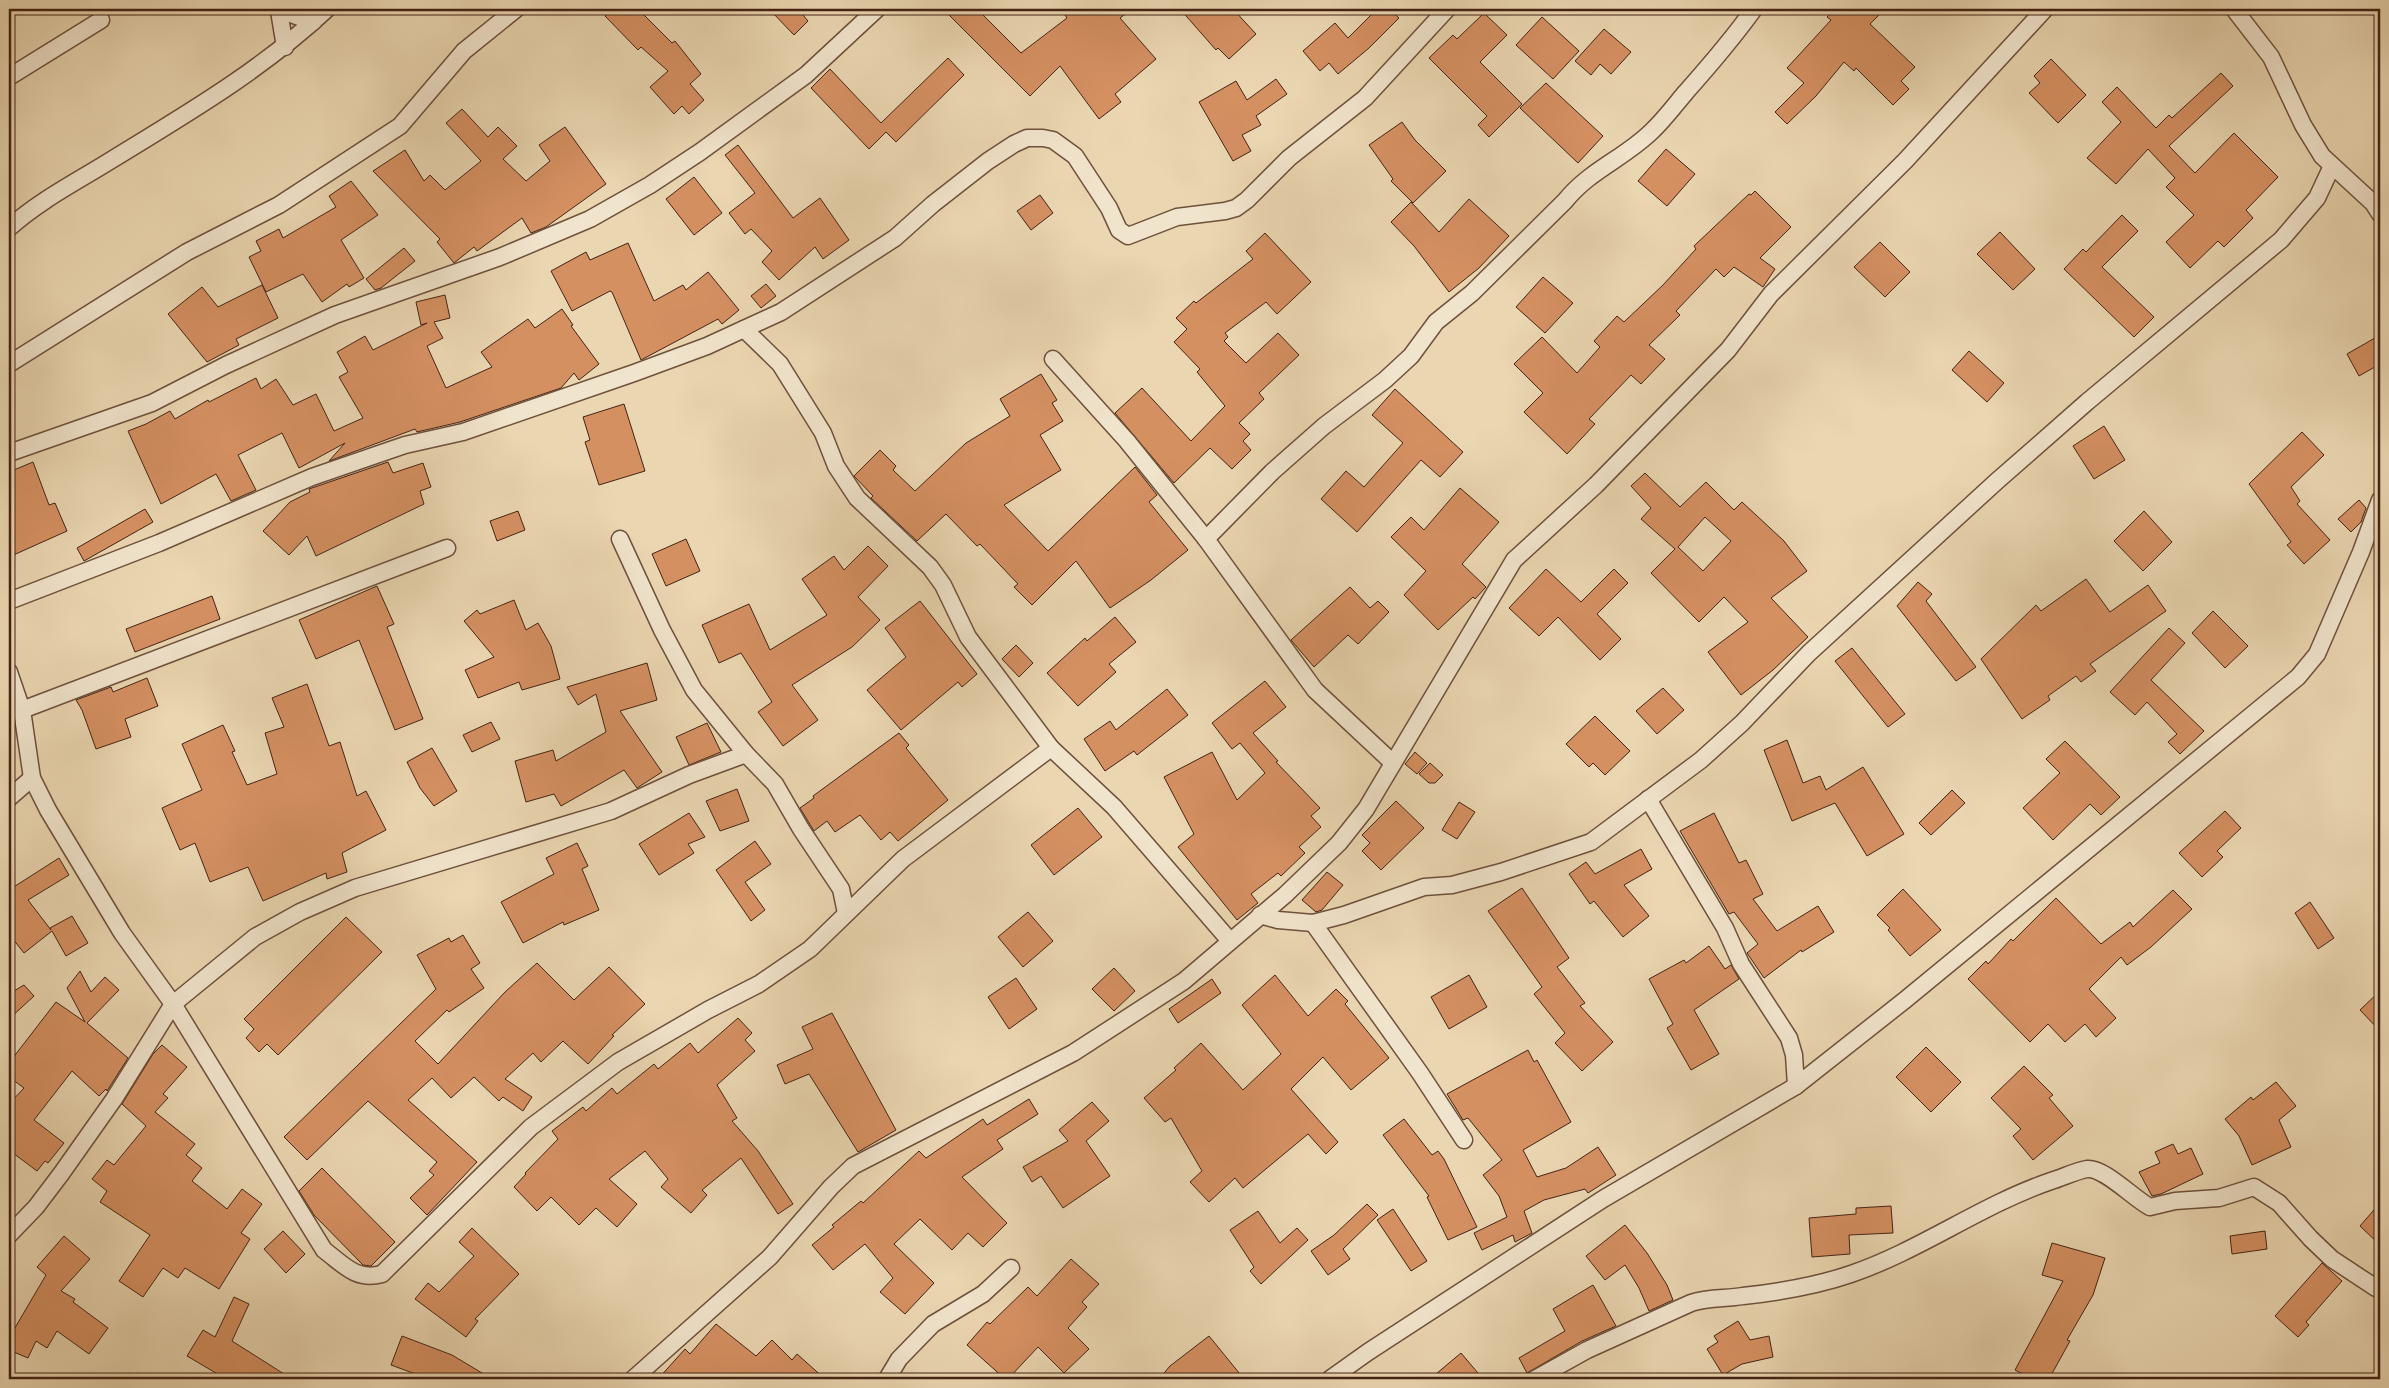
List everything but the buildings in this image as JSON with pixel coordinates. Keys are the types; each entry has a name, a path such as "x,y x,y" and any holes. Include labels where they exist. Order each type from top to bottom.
{"street":[{"path":"9,228 31,210 210,100 285,47 327,9"},
{"path":"9,364 186,252 280,205 400,126 464,51 516,9"},
{"path":"9,453 152,403 226,365 335,315 482,263 590,218 650,185 692,158 798,80 877,9"},
{"path":"9,601 159,543 312,477 405,445 463,432 634,373 706,346 781,312 895,238 933,204 988,161 1027,138 1054,140 1075,156 1109,208 1119,230 1128,236 1177,216 1211,214 1236,208 1247,200 1289,158 1364,98 1447,9"},
{"path":"1206,539 1272,472 1309,439 1385,380 1411,356 1436,322 1472,293 1565,201 1578,185 1597,170 1624,155 1652,132 1734,37 1754,9"},
{"path":"633,1379 770,1257 831,1187 853,1166 1073,1053 1184,981 1286,894 1339,843 1366,810 1514,560 1596,485 1728,350 1771,294 1905,161 2046,9"},
{"path":"2234,9 2271,57 2303,125 2322,156 2373,203 2380,214"},
{"path":"285,47 278,10 313,22"},
{"path":"9,77 101,20"},
{"path":"1260,915 1278,920 1313,923 1344,916 1424,887 1452,885 1501,872 1591,842 1701,760 1742,723 1809,653 2086,402 2280,240 2317,198 2332,166"},
{"path":"744,328 780,364 823,433 836,466 857,498 930,566 943,585 968,637 1050,748 1114,807 1230,941"},
{"path":"1053,359 1127,440 1206,539 1315,690 1393,763"},
{"path":"1330,1379 1368,1352 1603,1199 1796,1086 1905,1000 2298,677 2317,654 2361,552 2380,500"},
{"path":"620,539 662,630 694,690 746,754 775,784 801,829 841,889 846,913"},
{"path":"22,710 447,548"},
{"path":"9,672 22,710 32,778 48,810 122,933 173,1004 324,1250 354,1272 368,1278 382,1274 531,1127 618,1062 708,1010 759,984 810,949 903,859 1050,748"},
{"path":"9,1234 36,1207 66,1167 114,1099 173,1004 255,936 300,912 355,888 611,811 689,775 746,754"},
{"path":"9,798 32,778"},
{"path":"1648,799 1725,928 1741,964 1789,1038 1794,1055 1796,1086"},
{"path":"841,889 872,889"},
{"path":"1313,923 1420,1073 1464,1140"},
{"path":"1535,1379 1587,1350 1691,1303 1704,1299 1772,1293 1810,1286 1852,1274 1926,1241 1968,1217 2032,1188 2088,1169 2113,1178 2124,1190 2150,1207 2175,1201 2219,1198 2254,1187 2279,1202 2311,1239 2332,1258 2376,1288"},
{"path":"887,1379 899,1359 933,1324 983,1294 1011,1268"}]}
